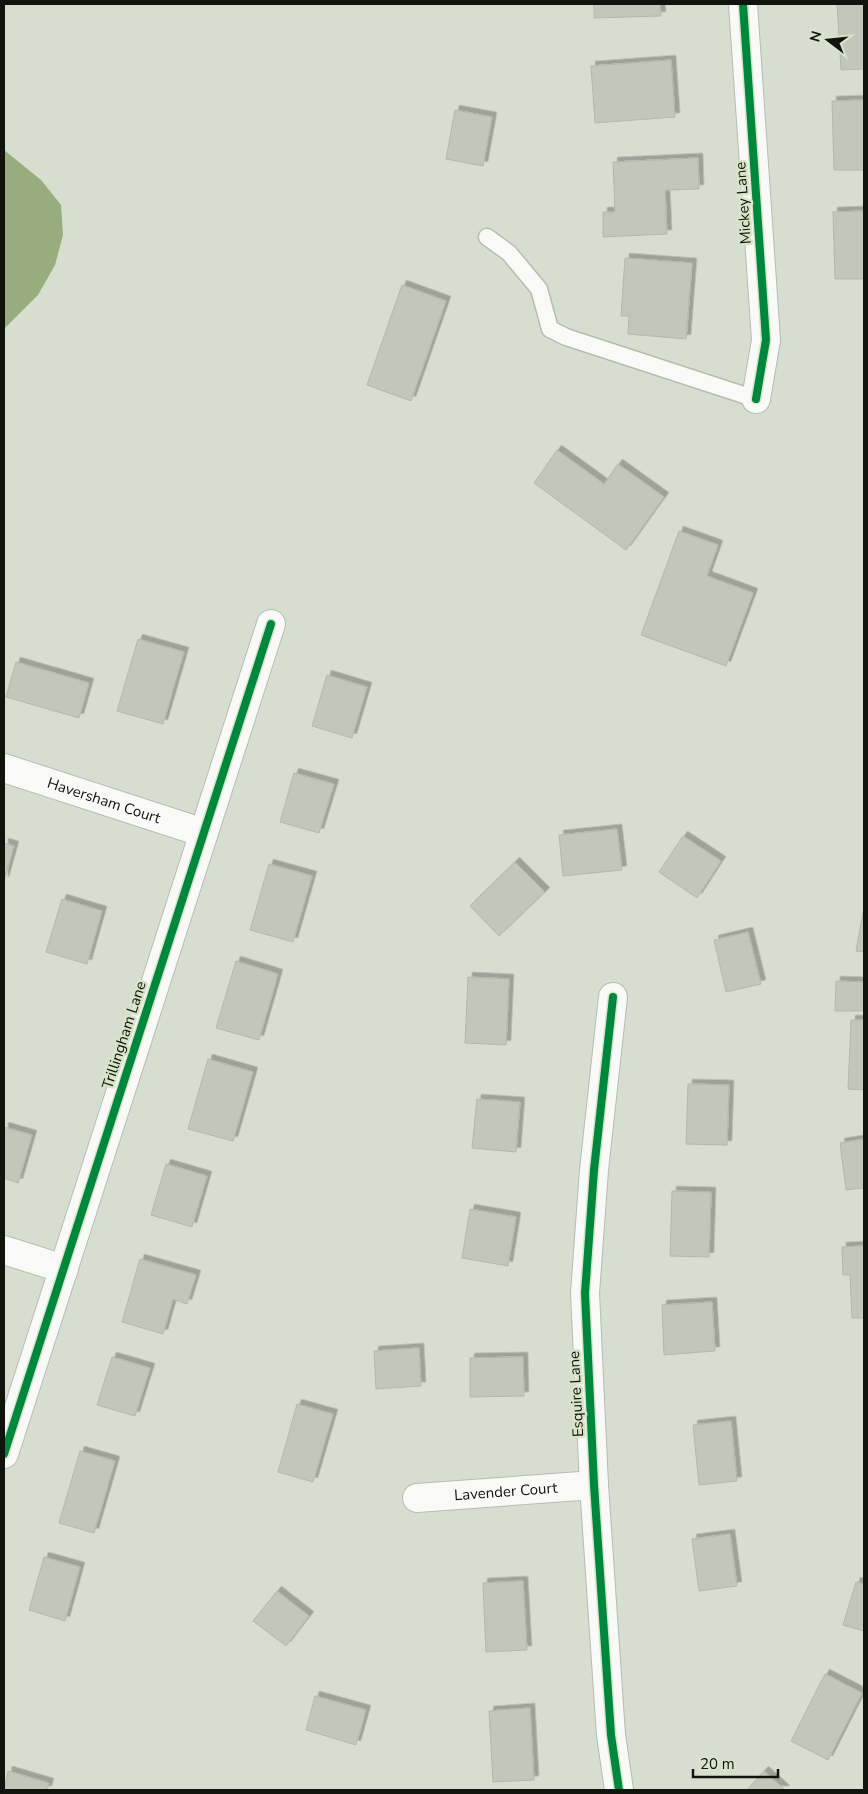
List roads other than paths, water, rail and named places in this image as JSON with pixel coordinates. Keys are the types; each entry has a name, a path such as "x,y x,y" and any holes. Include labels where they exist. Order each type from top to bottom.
{"street":[{"name":"Mickey Lane","path":"743,4 766,340 756,399"},
{"name":"Trillingham Lane","path":"4,1454 270,624"},
{"name":"Haversham Court","path":"4,768 204,832"},
{"name":"Esquire Lane","path":"614,997 594,1170 585,1293 594,1485 611,1735 619,1790"},
{"path":"4,1250 64,1269"},
{"name":"Lavender Court","path":"417,1498 594,1485"}],"lane":[{"path":"487,237 509,253 539,289 550,329 566,337 756,399"}]}
